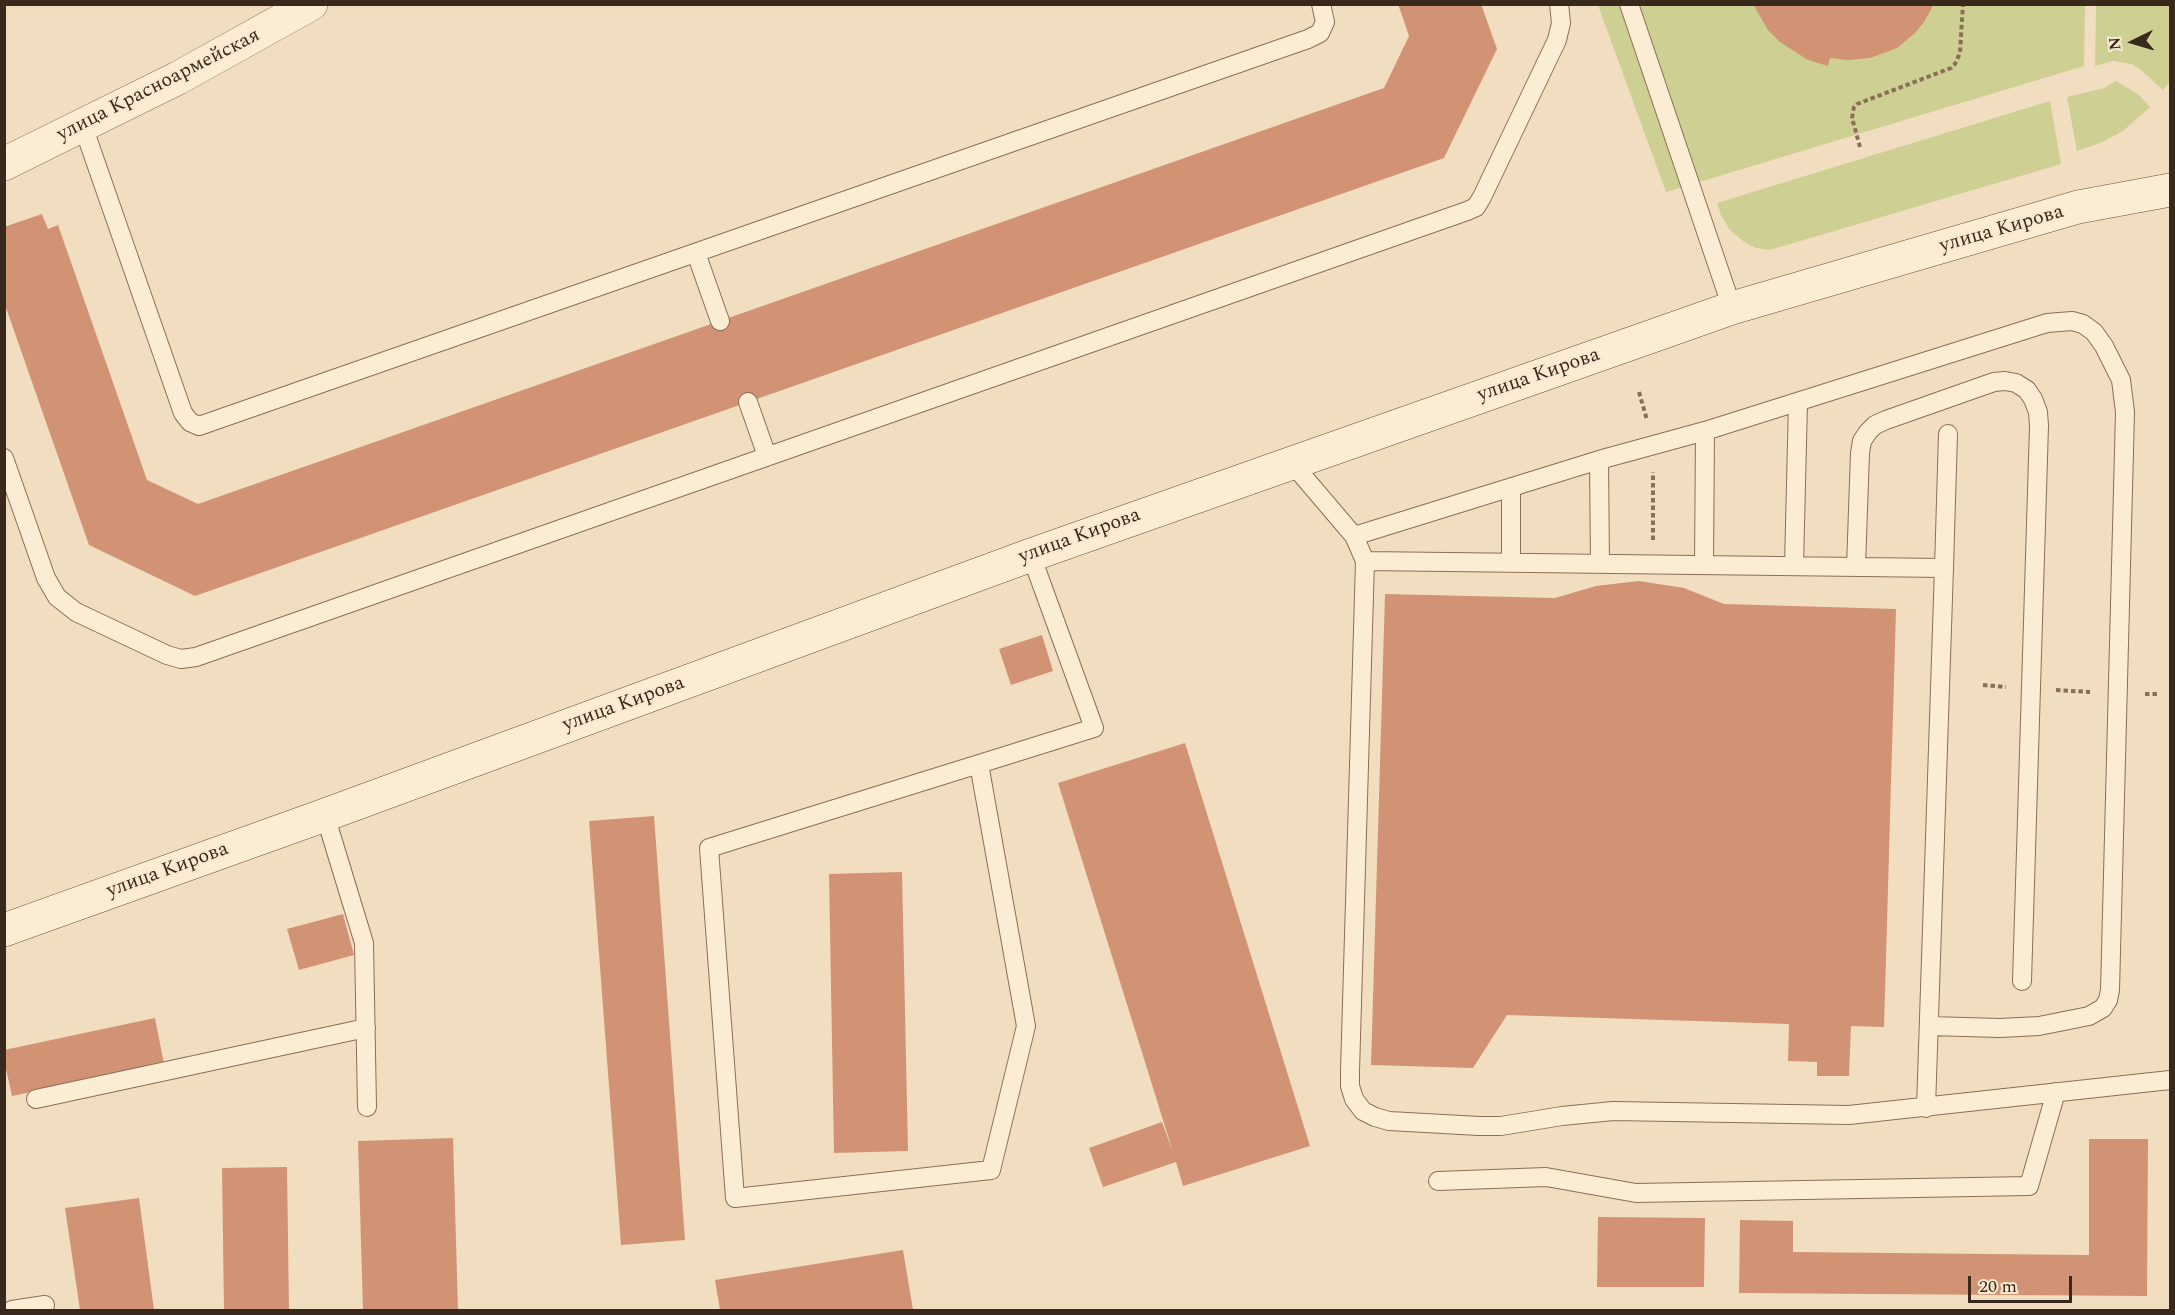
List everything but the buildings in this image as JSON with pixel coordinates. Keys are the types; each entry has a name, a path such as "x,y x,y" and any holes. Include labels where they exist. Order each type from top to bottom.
{"street":[{"name":"улица Красноармейская","path":"4,164 207,63 311,4"},
{"name":"улица Кирова","path":"4,930 325,815 1031,555 1732,308 2078,207 2170,190"}],"lane":[{"path":"83,126 183,413 190,422 199,426 1308,39 1320,33 1324,22 1321,4"},
{"path":"4,458 46,578 57,597 76,612 167,656 181,659 196,657 1476,207 1557,40 1561,23 1559,4"},
{"path":"1629,4 1732,308"},
{"path":"696,253 720,321"},
{"path":"1354,536 1599,460 1705,431 2020,331 2060,320 2082,324 2094,332 2115,365 2124,394 2118,705 2108,1000 2103,1008 2089,1016 2039,1026 2000,1028 1929,1026"},
{"path":"1856,567 1860,453 1862,441 1868,432 1875,425 1886,420 1994,382 2016,383 2027,390 2038,412 2039,426 2022,981"},
{"path":"748,402 767,456"},
{"path":"1794,566 1798,402"},
{"path":"1704,565 1705,431"},
{"path":"1926,1108 1948,434"},
{"path":"1599,460 1600,563"},
{"path":"1291,462 1354,536 1365,561 1350,1071 1350,1086 1354,1099 1363,1111 1375,1118 1389,1121 1490,1126 1613,1111 1821,1116 1926,1108 2170,1080"},
{"path":"1511,487 1511,562"},
{"path":"979,764 1026,1026 991,1170 735,1198 709,848 1094,728 1031,555"},
{"path":"1365,561 1944,568"},
{"path":"325,815 364,942 367,1107"},
{"path":"36,1099 366,1028"},
{"path":"1438,1181 1546,1177 1636,1194 2029,1186 2056,1092"},
{"path":"12,1311 45,1305"}],"path":[{"path":"1860,147 1852,118 1854,107 1857,104 1951,68 1955,64 1960,53 1963,4"},
{"path":"1639,392 1648,422"},
{"path":"1652,549 1653,462"},
{"path":"2141,694 2157,694"}],"green space":[{"path":"1598,5 2085,5 2084,66 1666,192"},
{"path":"2096,5 2170,5 2170,81 2163,90 2132,64 2113,61 2095,66"},
{"path":"2116,81 2139,95 2150,107 2123,131 2100,143 2077,151 2067,97 2104,88"},
{"path":"2050,101 2061,164 1770,250 1756,248 1729,229 1717,203"}]}
